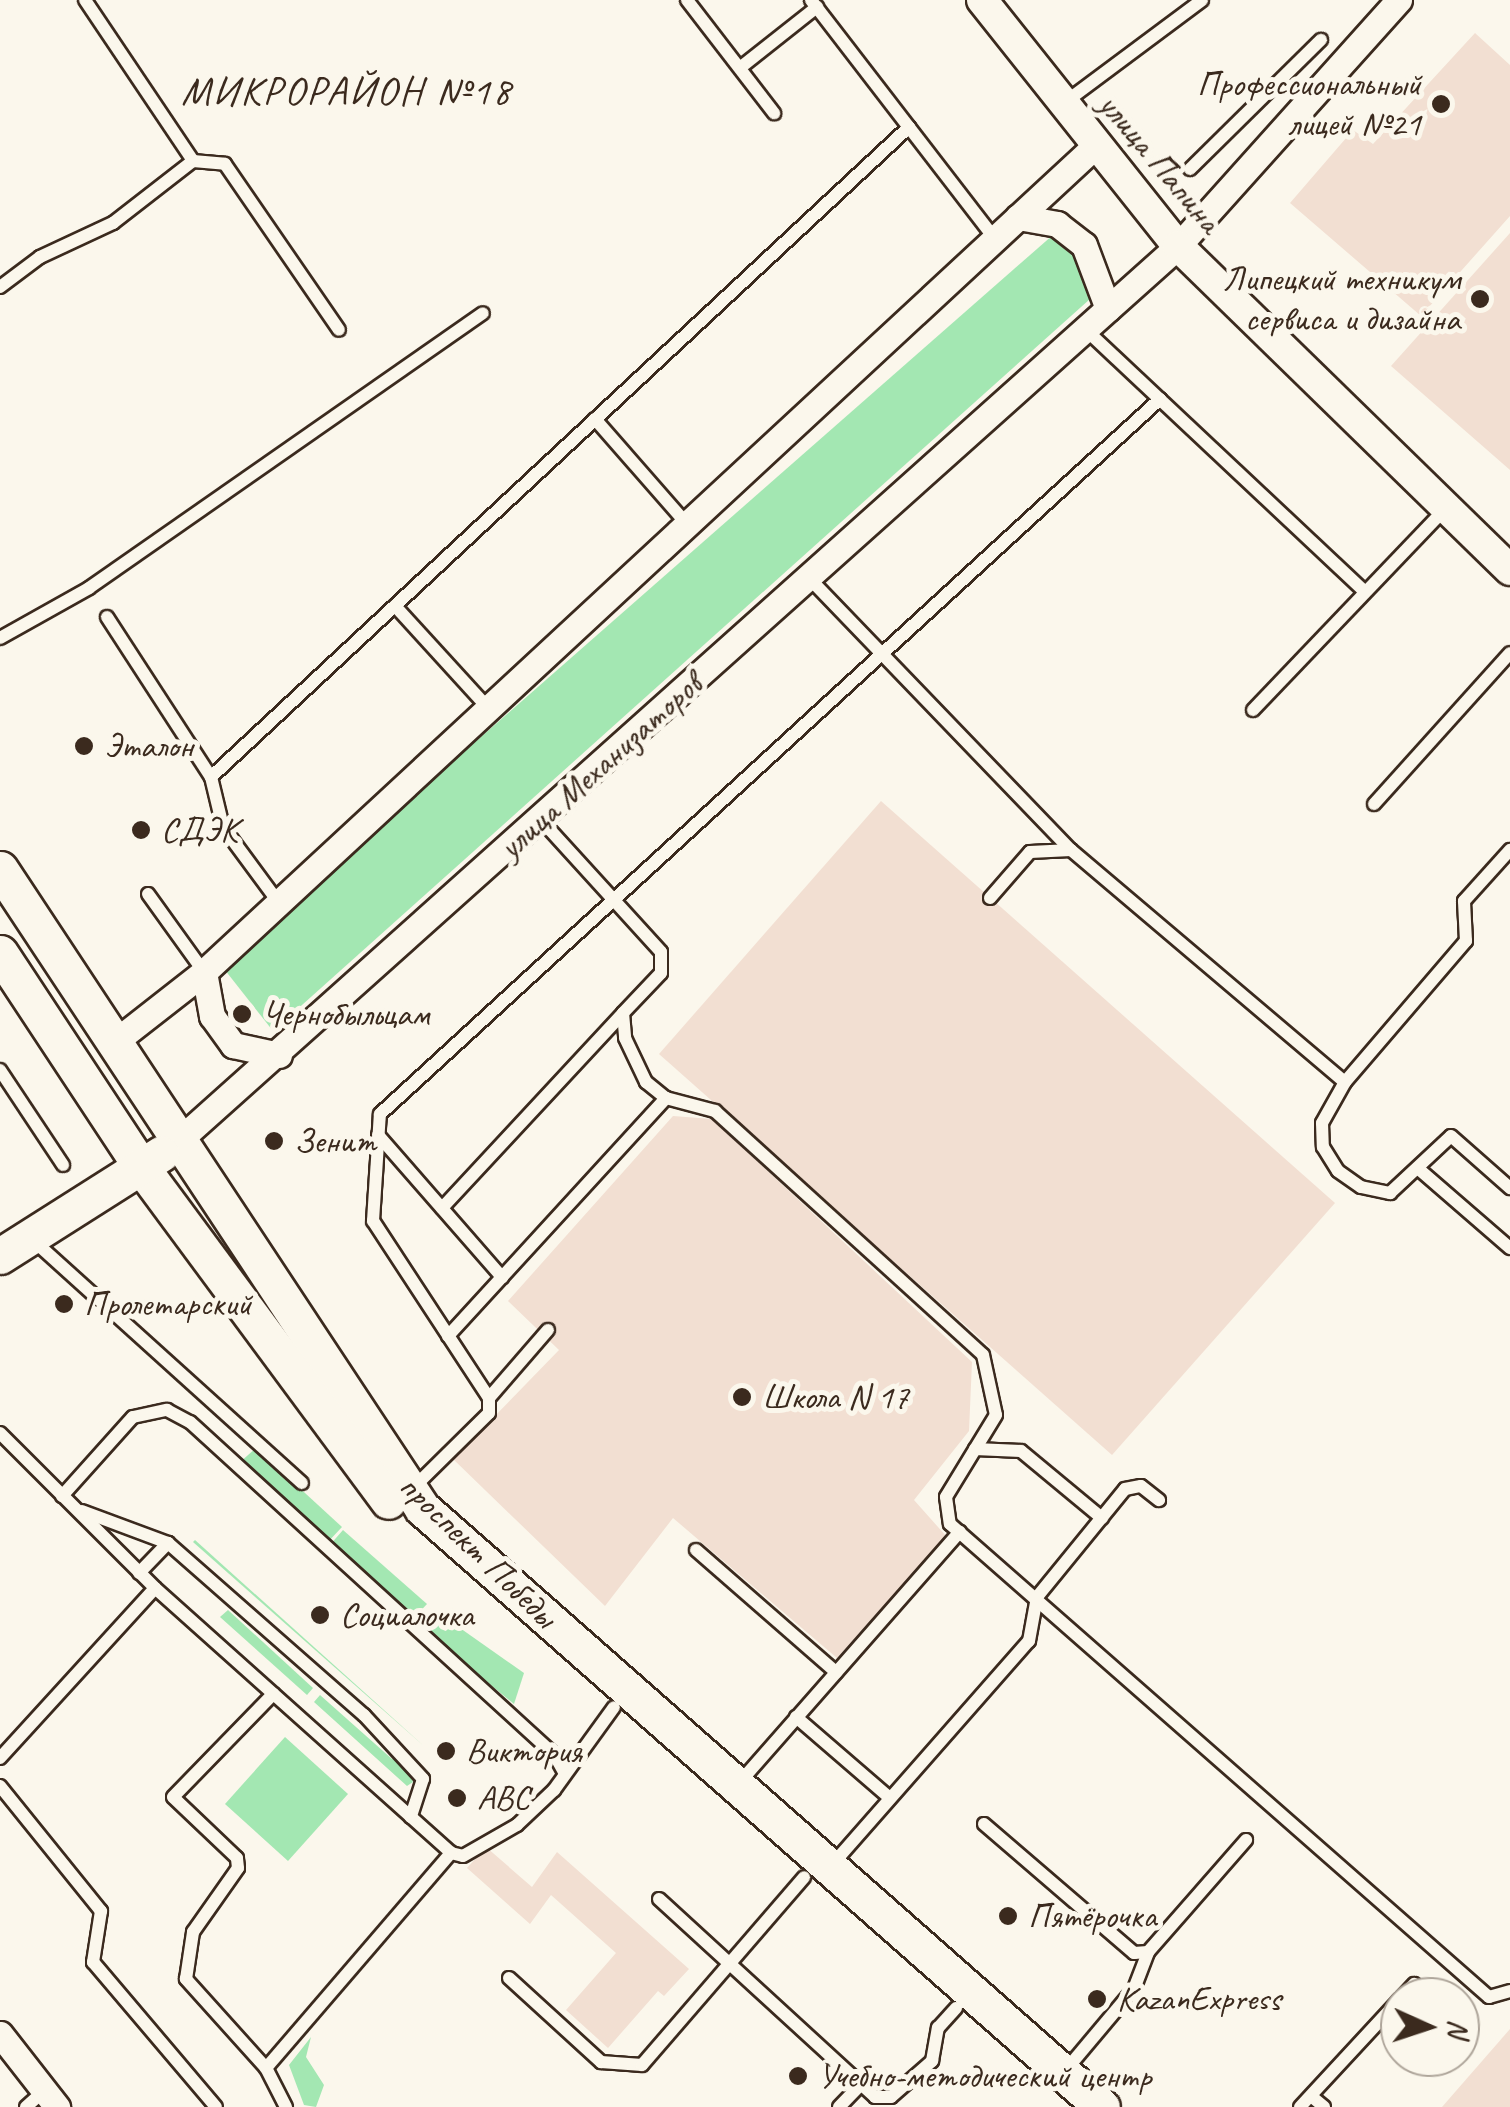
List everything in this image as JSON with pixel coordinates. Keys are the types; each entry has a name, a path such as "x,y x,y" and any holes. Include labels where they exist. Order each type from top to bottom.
{"main road":[{"name":"проспект Победы","path":"0,869 408,1492 736,1785 817,1872 956,2008 1066,2090 1102,2107"},
{"name":"проспект Победы","path":"0,953 142,1168 405,1522 600,1714 817,1872 1066,2090"},
{"name":"улица Механизаторов","path":"0,1256 142,1168 178,1141"}],"street":[{"name":"улица Папина","path":"982,0 1094,147 1178,246 1510,570"},
{"name":"улица Механизаторов","path":"178,1141 1178,246 1400,0"},
{"path":"112,1044 204,972 1094,147"},
{"path":"1018,217 1072,232 1092,258 1108,309"},
{"path":"204,972 212,1016 232,1044 278,1055"},
{"path":"0,2034 43,2102"}],"lane":[{"path":"85,0 192,161"},
{"path":"687,0 774,113"},
{"path":"1062,104 1202,0"},
{"path":"741,67 814,4 995,239"},
{"path":"1190,169 1321,40"},
{"path":"211,777 909,127"},
{"path":"0,287 40,257 113,223 192,161 225,164 339,330"},
{"path":"0,638 90,588 483,313"},
{"path":"1085,330 1365,592"},
{"path":"408,1492 490,1414 488,1398 372,1220 380,1114 1160,400"},
{"path":"595,419 688,524"},
{"path":"1253,710 1445,509"},
{"path":"809,578 963,730 973,753 1046,816 1071,850 1345,1082"},
{"path":"395,606 488,708"},
{"path":"107,617 211,777 223,827 278,903"},
{"path":"1374,804 1510,653"},
{"path":"442,1208 661,972 661,952 541,820"},
{"path":"990,898 1030,852 1071,850"},
{"path":"1510,850 1464,901 1466,940 1345,1082 1322,1124 1323,1147 1338,1171 1361,1188 1390,1192 1421,1171 1452,1136 1510,1188"},
{"path":"148,894 204,972"},
{"path":"623,1013 632,1060 666,1098 715,1111 984,1355 996,1415 946,1497 950,1524 1489,1996 1510,1990"},
{"path":"0,1070 63,1165"},
{"path":"448,1336 666,1098"},
{"path":"378,1135 502,1277"},
{"path":"1421,1171 1510,1248"},
{"path":"32,1239 256,1446 302,1482"},
{"path":"488,1398 548,1330"},
{"path":"62,1496 133,1417 167,1410 190,1422 554,1754 564,1772"},
{"path":"0,1433 155,1588 451,1853 464,1856 517,1825 564,1772 600,1714"},
{"path":"236,1463 256,1446"},
{"path":"976,1449 1021,1450 1102,1518"},
{"path":"509,1978 600,2062 642,2065 729,1964 890,1798 1029,1641 1037,1597 1125,1490 1141,1486 1159,1500"},
{"path":"76,1510 168,1543 410,1757 423,1779 411,1818"},
{"path":"736,1785 960,1532"},
{"path":"140,1573 168,1543"},
{"path":"696,1550 836,1672"},
{"path":"0,1758 155,1588"},
{"path":"273,1694 172,1797 236,1858 238,1868 193,1932 186,1978 266,2068 286,2107"},
{"path":"796,1718 890,1798"},
{"path":"0,1786 101,1911 93,1962 216,2107"},
{"path":"984,1824 1134,1954 1148,1952"},
{"path":"1066,2090 1130,1993 1148,1952 1246,1840"},
{"path":"266,2068 451,1853"},
{"path":"659,1899 875,2098 891,2098 932,2061 938,2028 956,2008"},
{"path":"1300,2107 1380,2021"},
{"path":"839,2107 861,2084"},
{"path":"1311,2096 1324,2107"}],"shaded area":[{"path":"1475,33 1510,65 1510,216 1421,316 1290,203 1353,130 1373,144"},
{"name":"Липецкий техникум сервиса и дизайна","path":"1510,233 1510,470 1391,366"},
{"path":"881,801 1335,1203 1112,1455 659,1054"},
{"name":"Школа N 17","path":"673,1116 712,1119 972,1362 969,1431 914,1500 946,1536 837,1658 673,1518 605,1606 453,1459 559,1350 508,1301"},
{"path":"486,1847 532,1887 557,1852 689,1969 664,1996 658,1991 608,2048 566,2010 616,1953 551,1895 530,1924 467,1868"},
{"path":"1510,2029 1510,2107 1442,2107 1468,2077 1480,2077 1480,2063"}],"green space":[{"path":"1062,227 1109,282 273,1031 221,965"},
{"path":"256,1448 342,1527 327,1543 239,1463"},
{"path":"343,1530 427,1604 412,1620 329,1546"},
{"path":"195,1540 425,1747 193,1542"},
{"path":"433,1609 524,1673 514,1704 417,1625"},
{"path":"228,1610 313,1688 307,1695 220,1617"},
{"path":"320,1695 392,1759 402,1759 413,1782 407,1786 314,1702"},
{"path":"285,1737 348,1794 288,1861 225,1804"},
{"path":"311,2037 306,2057 324,2085 316,2107 304,2105 289,2065"}],"place":[{"name":"Профессиональный лицей №21","path":"1441,104"},
{"name":"Липецкий техникум сервиса и дизайна","path":"1480,299"},
{"name":"Эталон","path":"84,746"},
{"name":"СДЭК","path":"141,830"},
{"name":"Чернобыльцам","path":"242,1014"},
{"name":"Зенит","path":"274,1141"},
{"name":"Пролетарский","path":"64,1304"},
{"name":"Школа N 17","path":"742,1397"},
{"name":"Социалочка","path":"320,1615"},
{"name":"Виктория","path":"446,1751"},
{"name":"АВС","path":"457,1798"},
{"name":"Пятёрочка","path":"1008,1916"},
{"name":"KazanExpress","path":"1097,1999"},
{"name":"Учебно-методический центр","path":"798,2076"}],"district":[{"name":"МИКРОРАЙОН №18","path":"347,91"}]}
